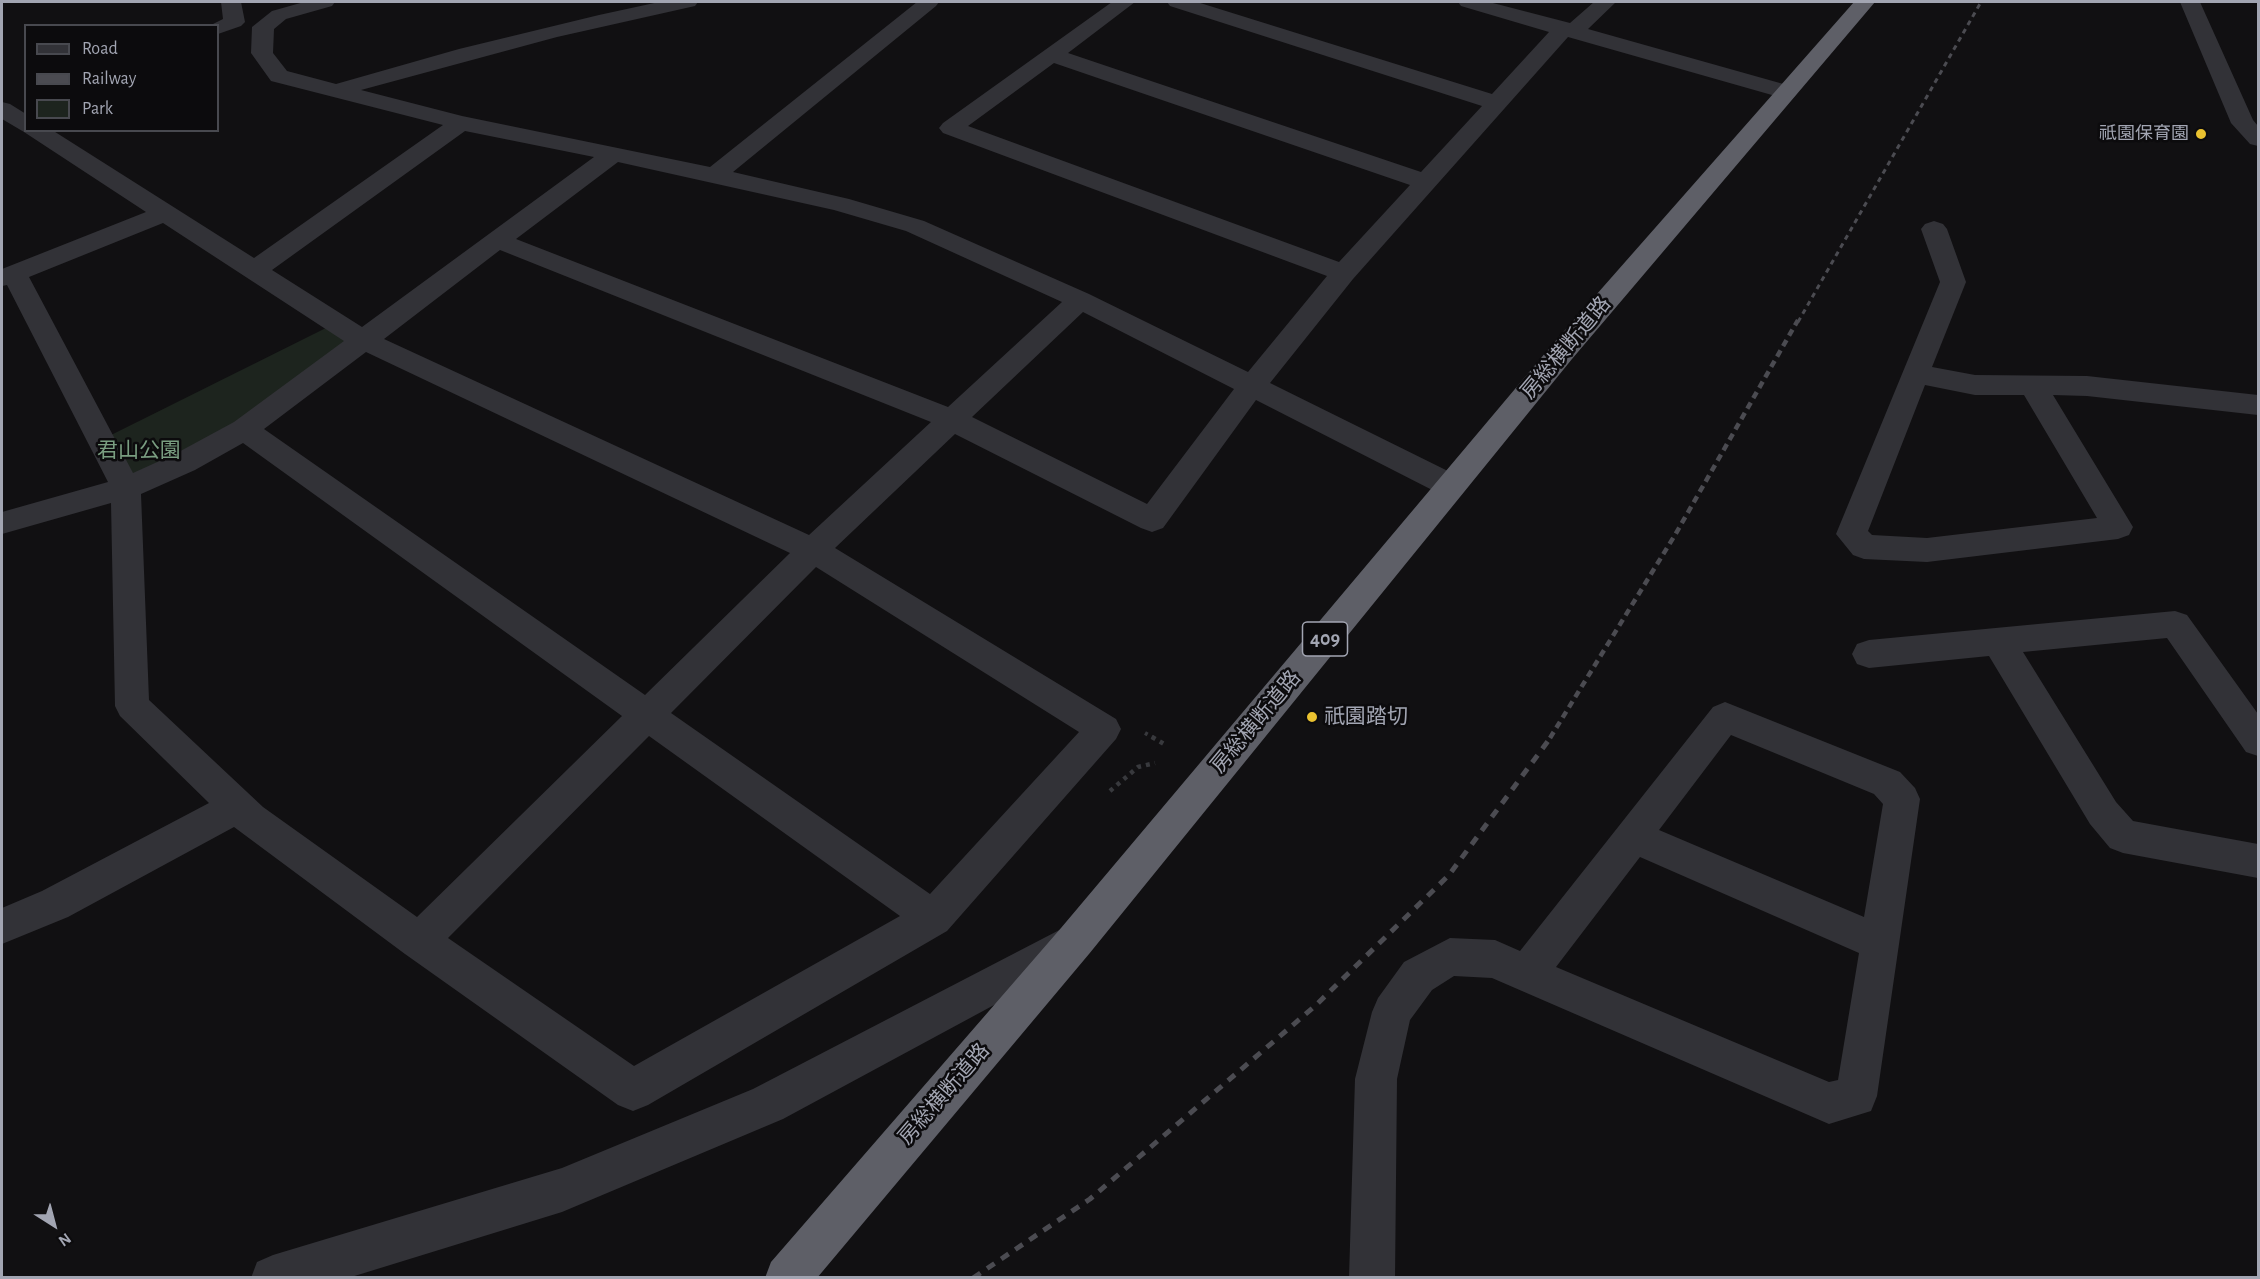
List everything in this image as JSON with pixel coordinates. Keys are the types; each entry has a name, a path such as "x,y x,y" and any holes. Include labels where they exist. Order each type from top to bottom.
{"highway":[{"name":"房総横断道路","path":"787,1278 1075,941 1562,352 1865,2"}],"street":[{"path":"219,28 234,22 231,2"},
{"path":"325,2 279,15 263,27 262,53 279,76 332,92 461,123 715,175 840,204 915,226 1080,300 1451,486"},
{"path":"332,92 462,54 616,16 688,2"},
{"path":"715,175 929,2"},
{"path":"1125,2 951,128 1344,273"},
{"path":"1177,2 1497,103"},
{"path":"1468,2 1786,92"},
{"path":"497,240 953,420 1152,520 1252,386 1344,273 1497,103 1569,30 1606,2"},
{"path":"2190,2 2243,123 2259,139"},
{"path":"1051,55 1426,182"},
{"path":"255,270 461,123"},
{"path":"40,132 363,340 813,550 1104,729 933,918 633,1090 419,942 250,819 132,706 126,488 8,275 165,213"},
{"path":"2,523 126,488 185,462 244,429 612,155"},
{"path":"1934,229 1953,282 1851,534 1864,547 1928,550 2118,527 2032,385"},
{"path":"419,942 813,550 1080,300"},
{"path":"1917,374 1975,385 2087,386 2259,405"},
{"path":"244,429 933,918"},
{"path":"1869,654 2175,624 2259,741"},
{"path":"1998,641 2103,813 2123,836 2259,861"},
{"path":"1372,1278 1376,1079 1392,1012 1418,976 1450,957 1495,959 1527,974 1829,1102 1856,1096 1902,799 1887,783 1725,717 1527,974"},
{"path":"2,926 55,904 237,807"},
{"path":"1632,836 1880,943"},
{"path":"273,1278 562,1190 768,1104 1075,941"}],"green space":[{"name":"君山公園","path":"336,323 363,340 244,429 126,488 101,440"}],"railway":[{"path":"1798,322 1981,2"},
{"path":"1550,738 1675,535 1798,320"},
{"path":"973,1278 1090,1199 1315,1006 1449,875 1551,737"}],"place":[{"name":"祇園保育園","path":"2201,134"},
{"name":"祇園踏切","path":"1312,717"}]}
